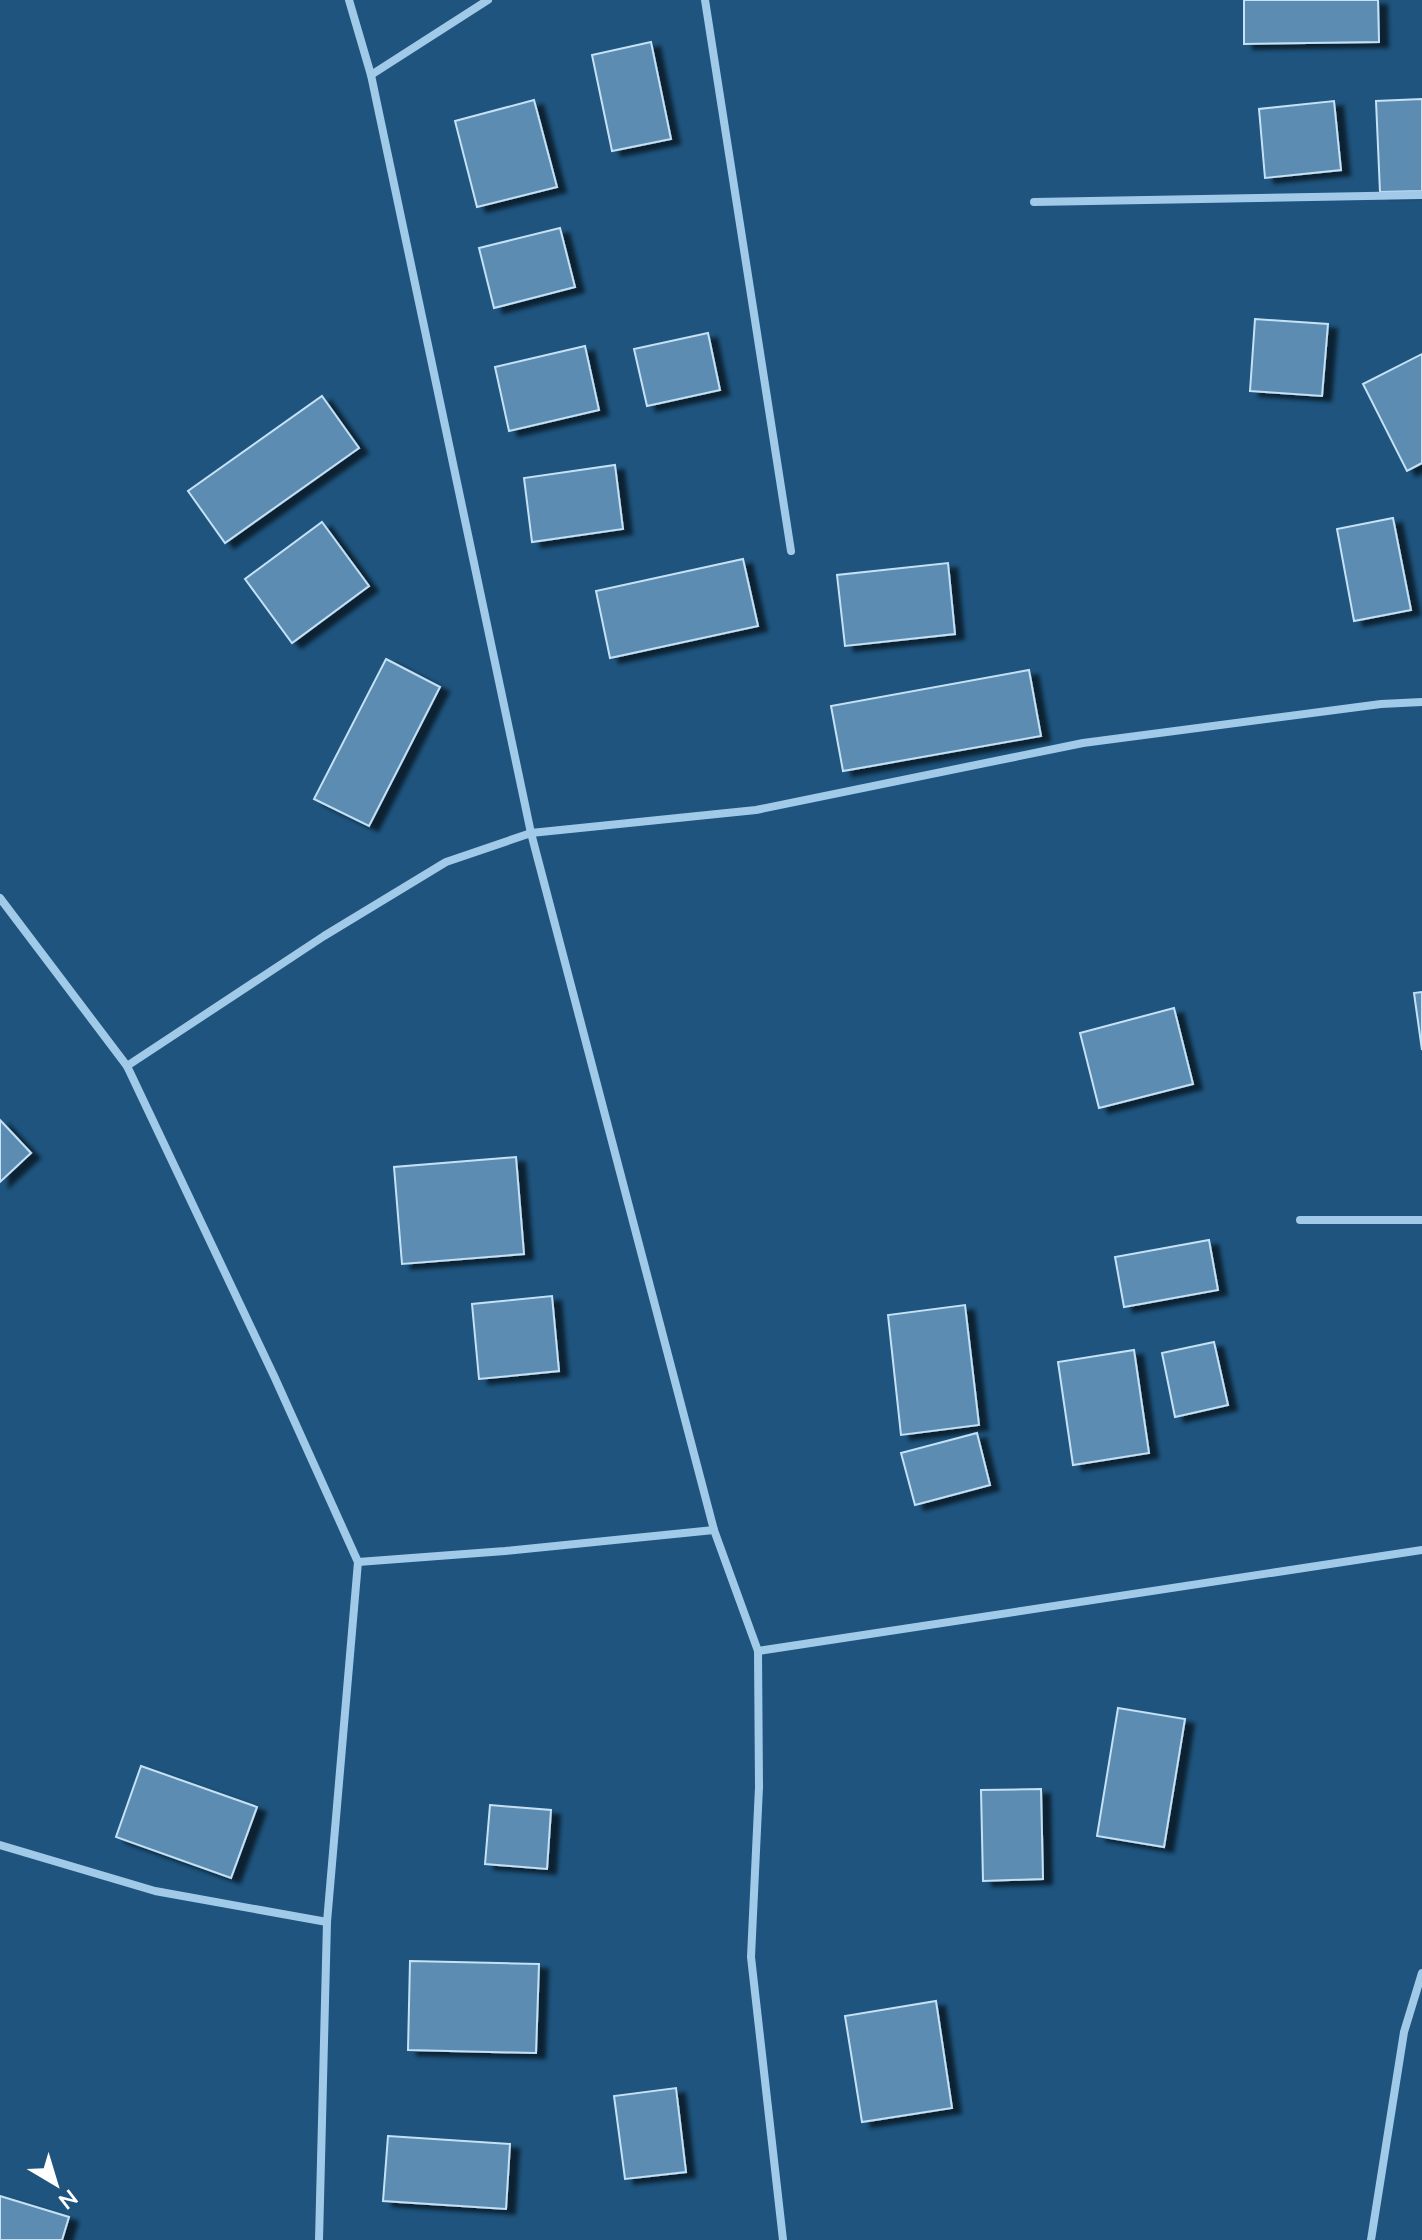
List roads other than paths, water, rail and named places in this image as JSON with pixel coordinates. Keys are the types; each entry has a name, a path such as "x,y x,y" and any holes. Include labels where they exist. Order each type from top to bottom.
{"street":[{"path":"349,0 371,75 531,833 714,1530 758,1651 759,1787 751,1957 783,2240"},
{"path":"371,75 488,0"},
{"path":"705,0 791,551"},
{"path":"1034,202 1422,195"},
{"path":"127,1066 324,936 446,862 531,833 756,810 1083,743 1381,704 1422,702"},
{"path":"0,898 127,1066 358,1562 327,1922 319,2240"},
{"path":"1300,1220 1422,1220"},
{"path":"358,1562 714,1530"},
{"path":"758,1651 1422,1550"},
{"path":"0,1845 155,1891 327,1922"},
{"path":"1371,2240 1404,2032 1422,1973"}]}
